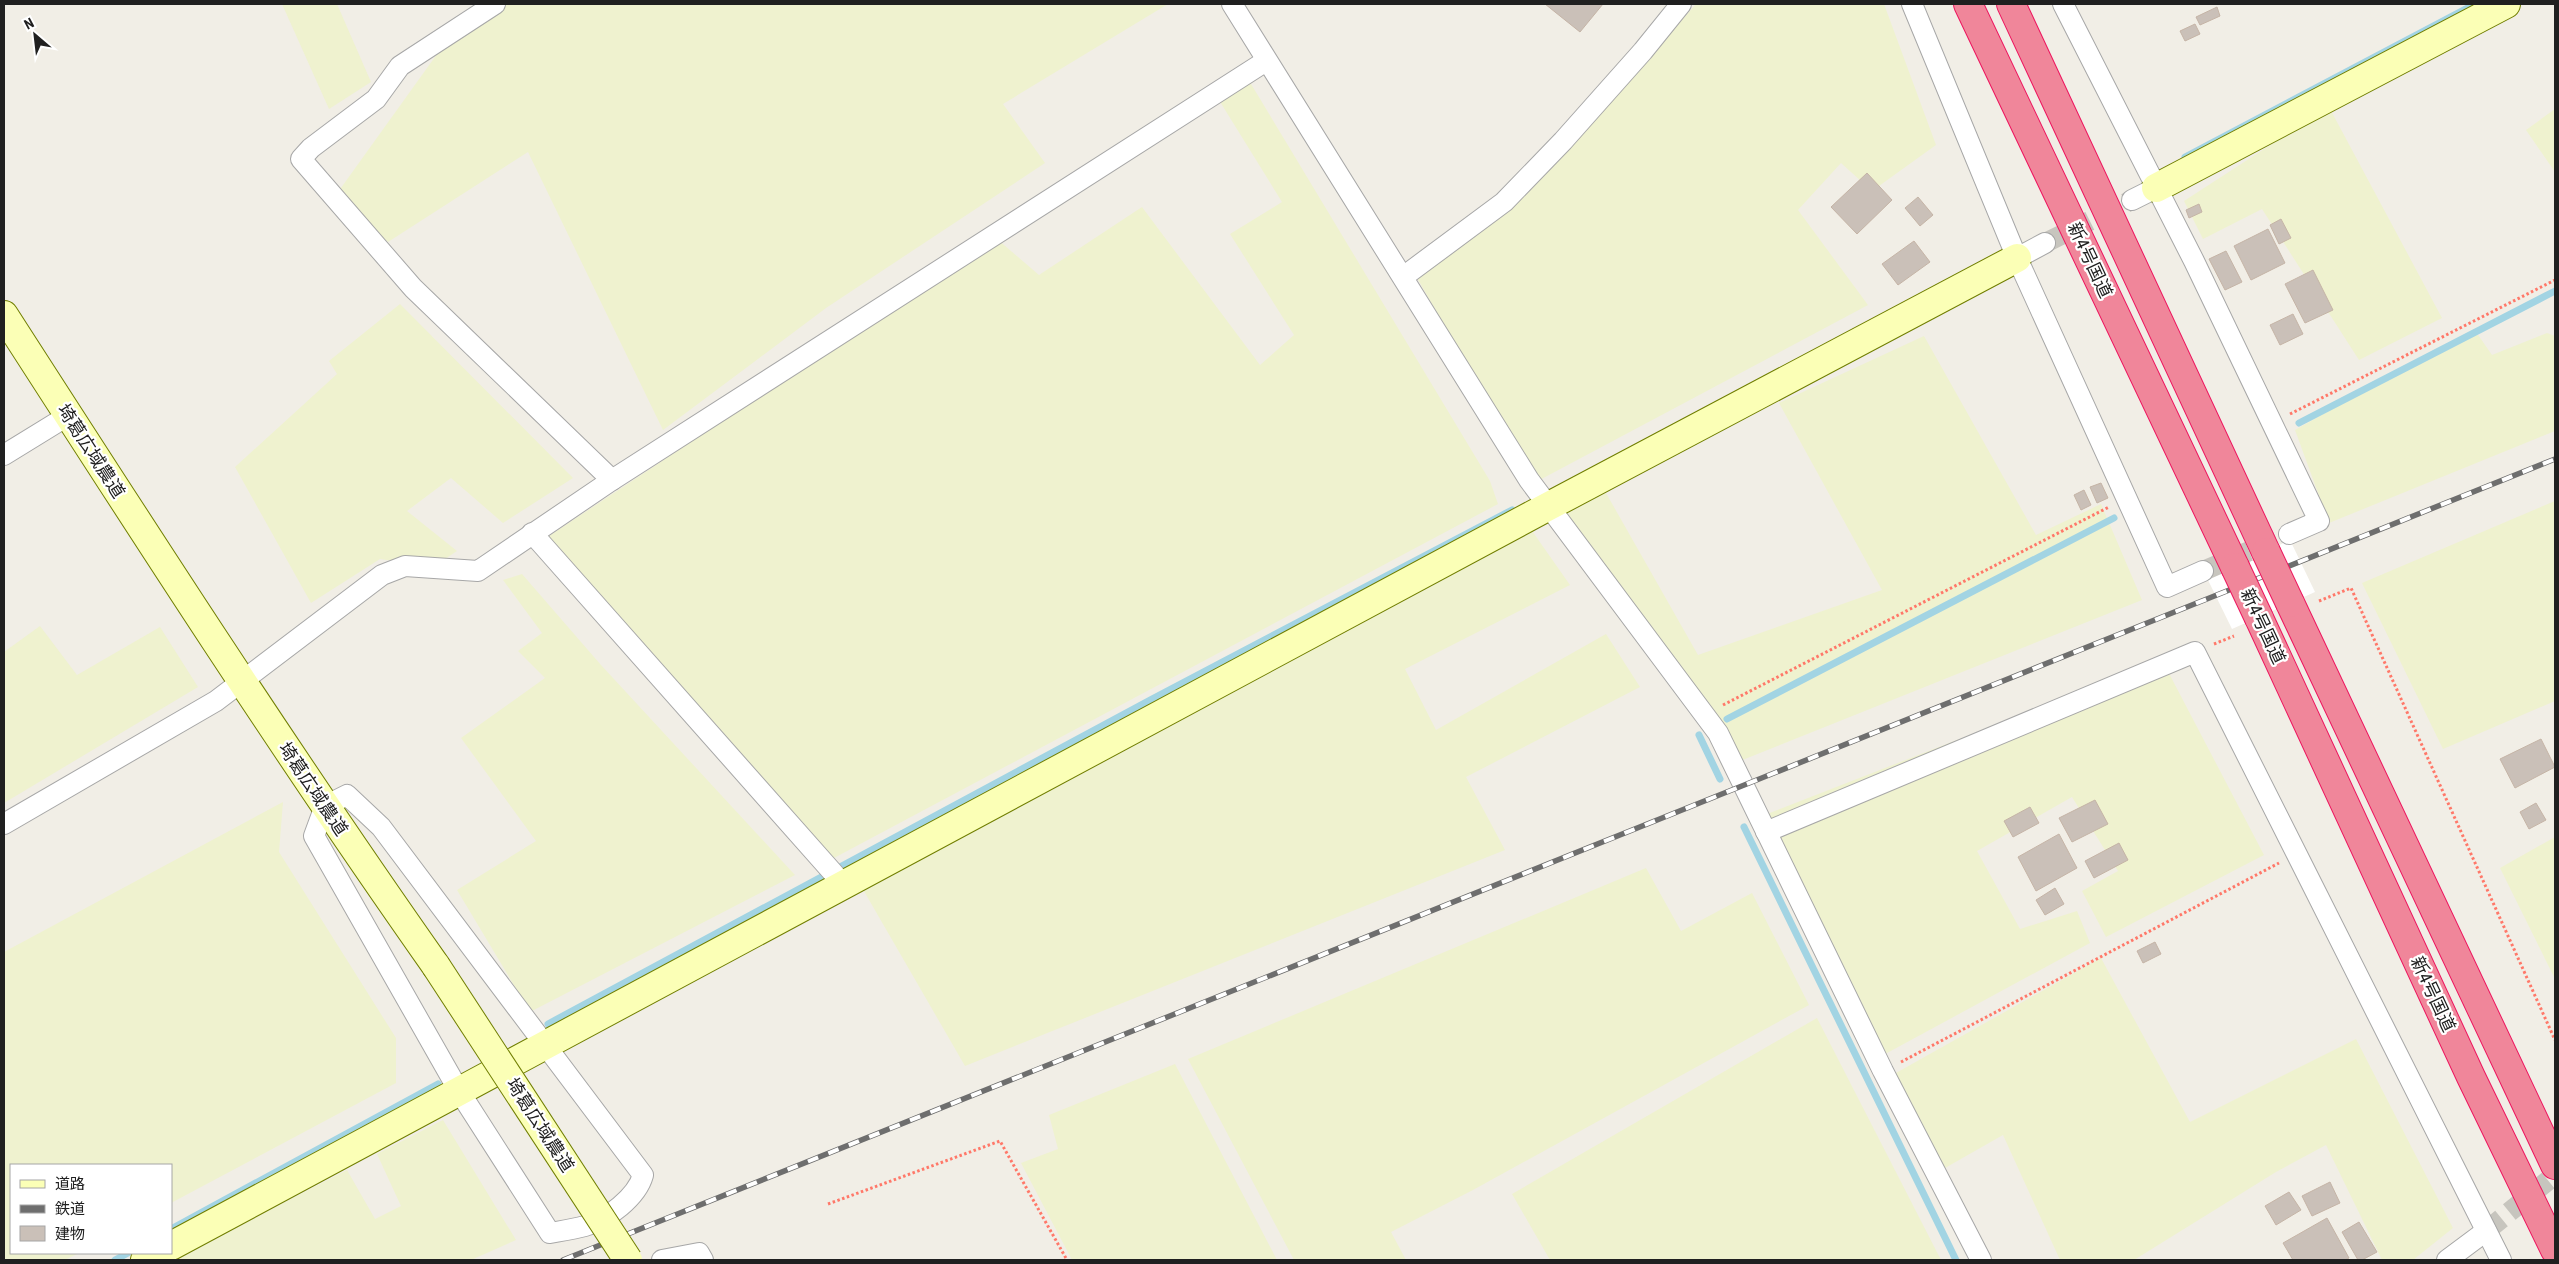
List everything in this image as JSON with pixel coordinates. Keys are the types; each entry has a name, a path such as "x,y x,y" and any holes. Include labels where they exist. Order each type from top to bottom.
{"highway":[{"name":"新4号国道","path":"1968,4 2259,618 2467,1068 2555,1250"},
{"name":"新4号国道","path":"2011,4 2266,552 2555,1164"}],"street":[{"path":"495,4 400,66 376,99 311,148 302,159 414,288 612,480"},
{"path":"1232,4 1529,480 1718,733 1883,1071 1981,1260"},
{"path":"1403,277 1504,202 1563,141 1631,65 1681,4"},
{"path":"1912,4 2017,258 2167,587 2203,571"},
{"path":"2062,4 2156,188 2319,521 2289,534"},
{"path":"2132,200 2506,4"},
{"path":"4,824 216,701 382,574 405,566 478,571 612,480 1266,61"},
{"path":"172,1245 1549,506 2045,243"},
{"name":"埼葛広域農道","path":"4,315 241,682 436,966 628,1260"},
{"path":"4,455 68,415"},
{"path":"532,533 843,884"},
{"path":"1766,832 2195,652 2502,1260"},
{"path":"347,795 381,827 642,1175 640,1184 618,1209 587,1226 550,1233 459,1091 314,836 325,806 347,795"},
{"path":"2447,1260 2486,1231"},
{"path":"662,1260 699,1253 703,1260"},
{"path":"145,1260 157,1254"}],"path":[{"path":"2272,423 2555,280"},
{"path":"1705,715 2127,498"},
{"path":"2319,602 2351,588 2555,1040"},
{"path":"1883,1071 2296,854"},
{"path":"828,1204 1000,1141 1067,1260"}],"green space":[{"path":"282,4 337,4 371,82 329,109"},
{"path":"485,4 1168,4 1003,104 1045,163 826,308 663,430 528,152 388,242 333,199 450,36"},
{"path":"1696,4 1884,4 1936,145 1872,191 1841,163 1798,210 1868,305 1534,483 1412,269 1499,202 1643,64"},
{"path":"1245,74 1490,481 1498,504 819,866 540,542 997,239 1039,275 1142,207 1260,365 1294,335 1230,234 1282,202 1214,92"},
{"path":"2329,107 2442,318 2359,360 2262,209 2203,239 2184,201"},
{"path":"2555,109 2555,172 2526,130"},
{"path":"400,304 573,478 503,523 451,478 407,511 457,551 433,567 380,559 311,603 235,467 337,374 329,361"},
{"path":"2474,329 2492,355 2547,333 2555,336 2555,431 2329,523 2295,430"},
{"path":"1924,336 2036,535 2101,504 2142,600 1730,765 1550,516 1606,493 1698,655 1882,590 1779,403"},
{"path":"2555,501 2555,701 2443,749 2362,583"},
{"path":"1530,528 1570,585 1405,669 1436,730 1606,634 1640,687 1466,777 1505,850 965,1066 861,886"},
{"path":"522,574 601,665 795,875 530,1012 457,890 536,841 461,738 545,678 518,651 542,633 503,580"},
{"path":"40,626 77,675 160,627 198,687 4,803 4,652"},
{"path":"2162,660 2264,855 2106,937 2082,891 2118,871 2072,797 1977,851 2020,929 2077,911 2090,943 1876,1059 1749,821"},
{"path":"283,802 279,852 396,1038 396,1083 172,1202 172,1164 10,1164 10,1254 77,1254 65,1260 4,1260 4,952"},
{"path":"2555,837 2555,979 2500,868"},
{"path":"1646,868 1681,931 1752,893 1809,1005 1473,1190 1391,1232 1406,1260 1294,1260 1188,1059"},
{"path":"2101,958 2190,1122 2356,1039 2453,1228 2413,1260 2382,1260 2326,1145 2276,1172 2134,1260 2060,1260 2003,1135 1938,1172 1887,1078"},
{"path":"1817,1018 1941,1260 1550,1260 1512,1194"},
{"path":"1175,1064 1277,1260 1072,1260 1021,1163 1058,1149 1049,1115"},
{"path":"443,1120 516,1240 471,1260 172,1260 347,1170 375,1219 401,1206 377,1154"}],"pier":[{"path":"2290,540 2315,592 2232,629 2207,578"}],"building":[{"path":"1545,4 1603,4 1580,32"},
{"path":"2217,7 2220,16 2200,25 2196,17"},
{"path":"2195,24 2200,34 2185,41 2180,31"},
{"path":"1867,173 1892,200 1857,234 1831,207"},
{"path":"1918,197 1933,215 1920,226 1905,208"},
{"path":"2199,204 2202,212 2189,218 2186,210"},
{"path":"2281,219 2291,238 2279,244 2270,225"},
{"path":"2268,229 2285,263 2251,280 2234,246"},
{"path":"1914,241 1930,262 1898,285 1882,264"},
{"path":"2226,251 2242,282 2225,290 2209,259"},
{"path":"2313,270 2333,310 2305,323 2285,284"},
{"path":"2293,314 2303,334 2280,345 2270,325"},
{"path":"2101,483 2108,498 2097,503 2090,487"},
{"path":"2084,490 2091,505 2081,510 2074,495"},
{"path":"2541,739 2555,767 2515,788 2500,759"},
{"path":"2095,800 2108,824 2072,842 2059,818"},
{"path":"2536,803 2546,820 2529,829 2520,812"},
{"path":"2030,807 2039,823 2013,837 2004,821"},
{"path":"2059,834 2077,868 2036,891 2018,857"},
{"path":"2119,843 2128,860 2094,878 2085,861"},
{"path":"2055,888 2064,904 2045,915 2036,900"},
{"path":"2155,942 2161,954 2143,963 2137,951"},
{"path":"2330,1182 2340,1203 2312,1216 2302,1196"},
{"path":"2289,1192 2301,1210 2276,1225 2265,1206"},
{"path":"2327,1218 2349,1258 2345,1260 2293,1260 2283,1243"},
{"path":"2359,1222 2377,1252 2362,1260 2358,1260 2342,1232"}],"waterway":[{"path":"2185,157 2475,4"},
{"path":"2299,423 2555,291"},
{"path":"548,1024 1152,699 1512,510"},
{"path":"1727,719 2114,518"},
{"path":"1699,735 1720,779"},
{"path":"1744,827 1956,1260"},
{"path":"172,1228 438,1084"},
{"path":"115,1260 126,1254"}],"tunnel":[{"path":"2045,243 2132,200"},
{"path":"2203,571 2289,534"},
{"path":"2486,1231 2555,1175"}],"railway":[{"path":"563,1260 2555,459"}]}
